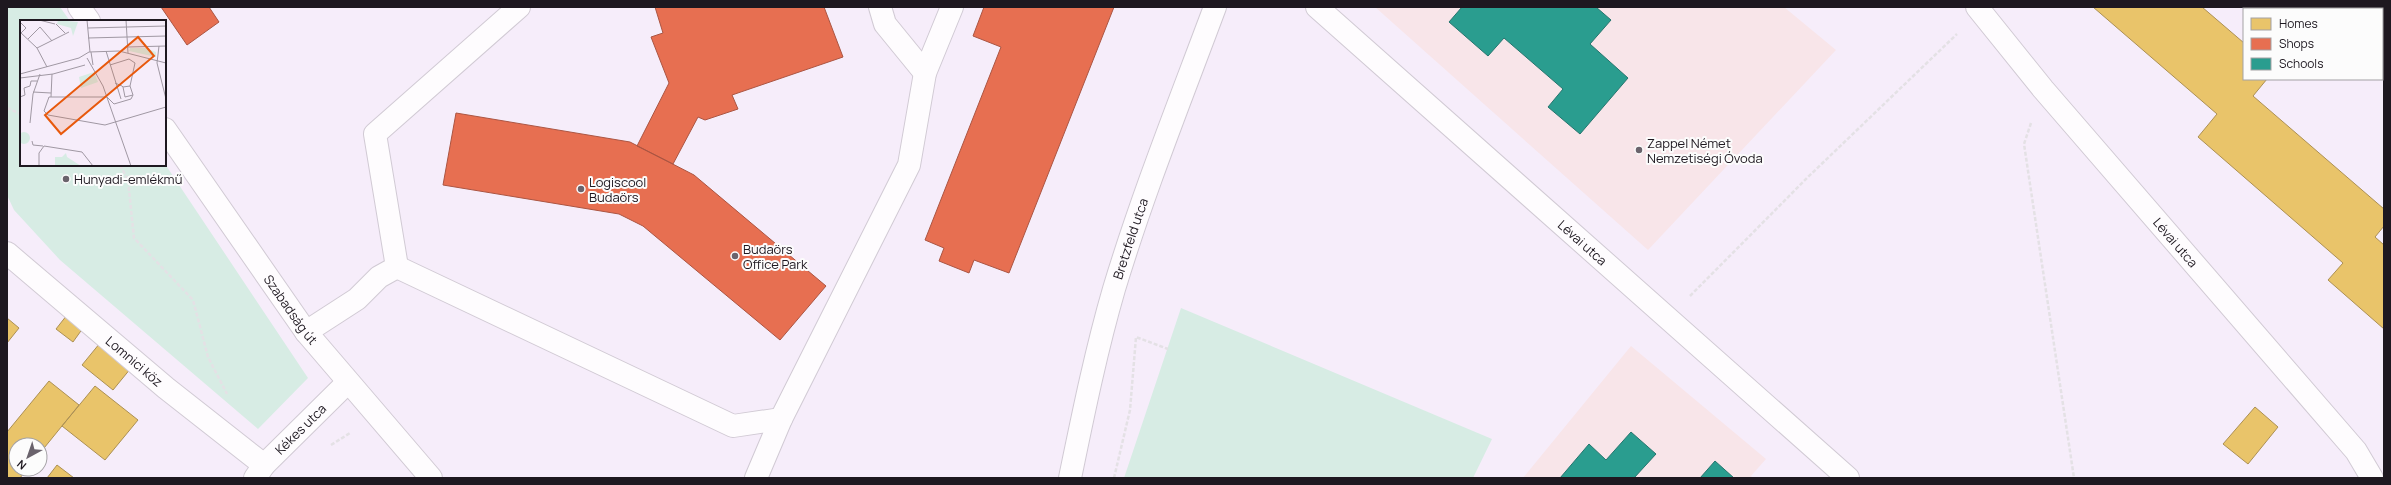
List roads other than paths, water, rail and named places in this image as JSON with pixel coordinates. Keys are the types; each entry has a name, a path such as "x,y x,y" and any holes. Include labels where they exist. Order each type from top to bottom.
{"street":[{"path":"79,7 88,20"},
{"path":"397,267 375,134 519,7"},
{"path":"880,7 885,24 925,73"},
{"path":"756,478 781,419 909,165 925,73 952,7"},
{"name":"Bretzfeld utca","path":"1070,478 1095,362 1114,290 1143,197 1215,7"},
{"name":"Lévai utca","path":"1317,7 1848,478"},
{"name":"Lévai utca","path":"1979,9 2043,89 2356,451 2372,478"},
{"name":"Szabadság út","path":"166,131 306,332 431,478"},
{"name":"Lomnici köz","path":"7,253 166,388 260,471"},
{"path":"306,332 357,299 379,278 397,267"},
{"path":"397,267 733,426 781,419"},
{"name":"Kékes utca","path":"260,471 348,382"}],"place":[{"name":"Zappel Német Nemzetiségi Óvoda","path":"1639,150"},
{"name":"Hunyadi-emlékmű","path":"66,179"},
{"name":"Logiscool Budaörs","path":"581,189"},
{"name":"Budaörs Office Park","path":"735,256"}]}
